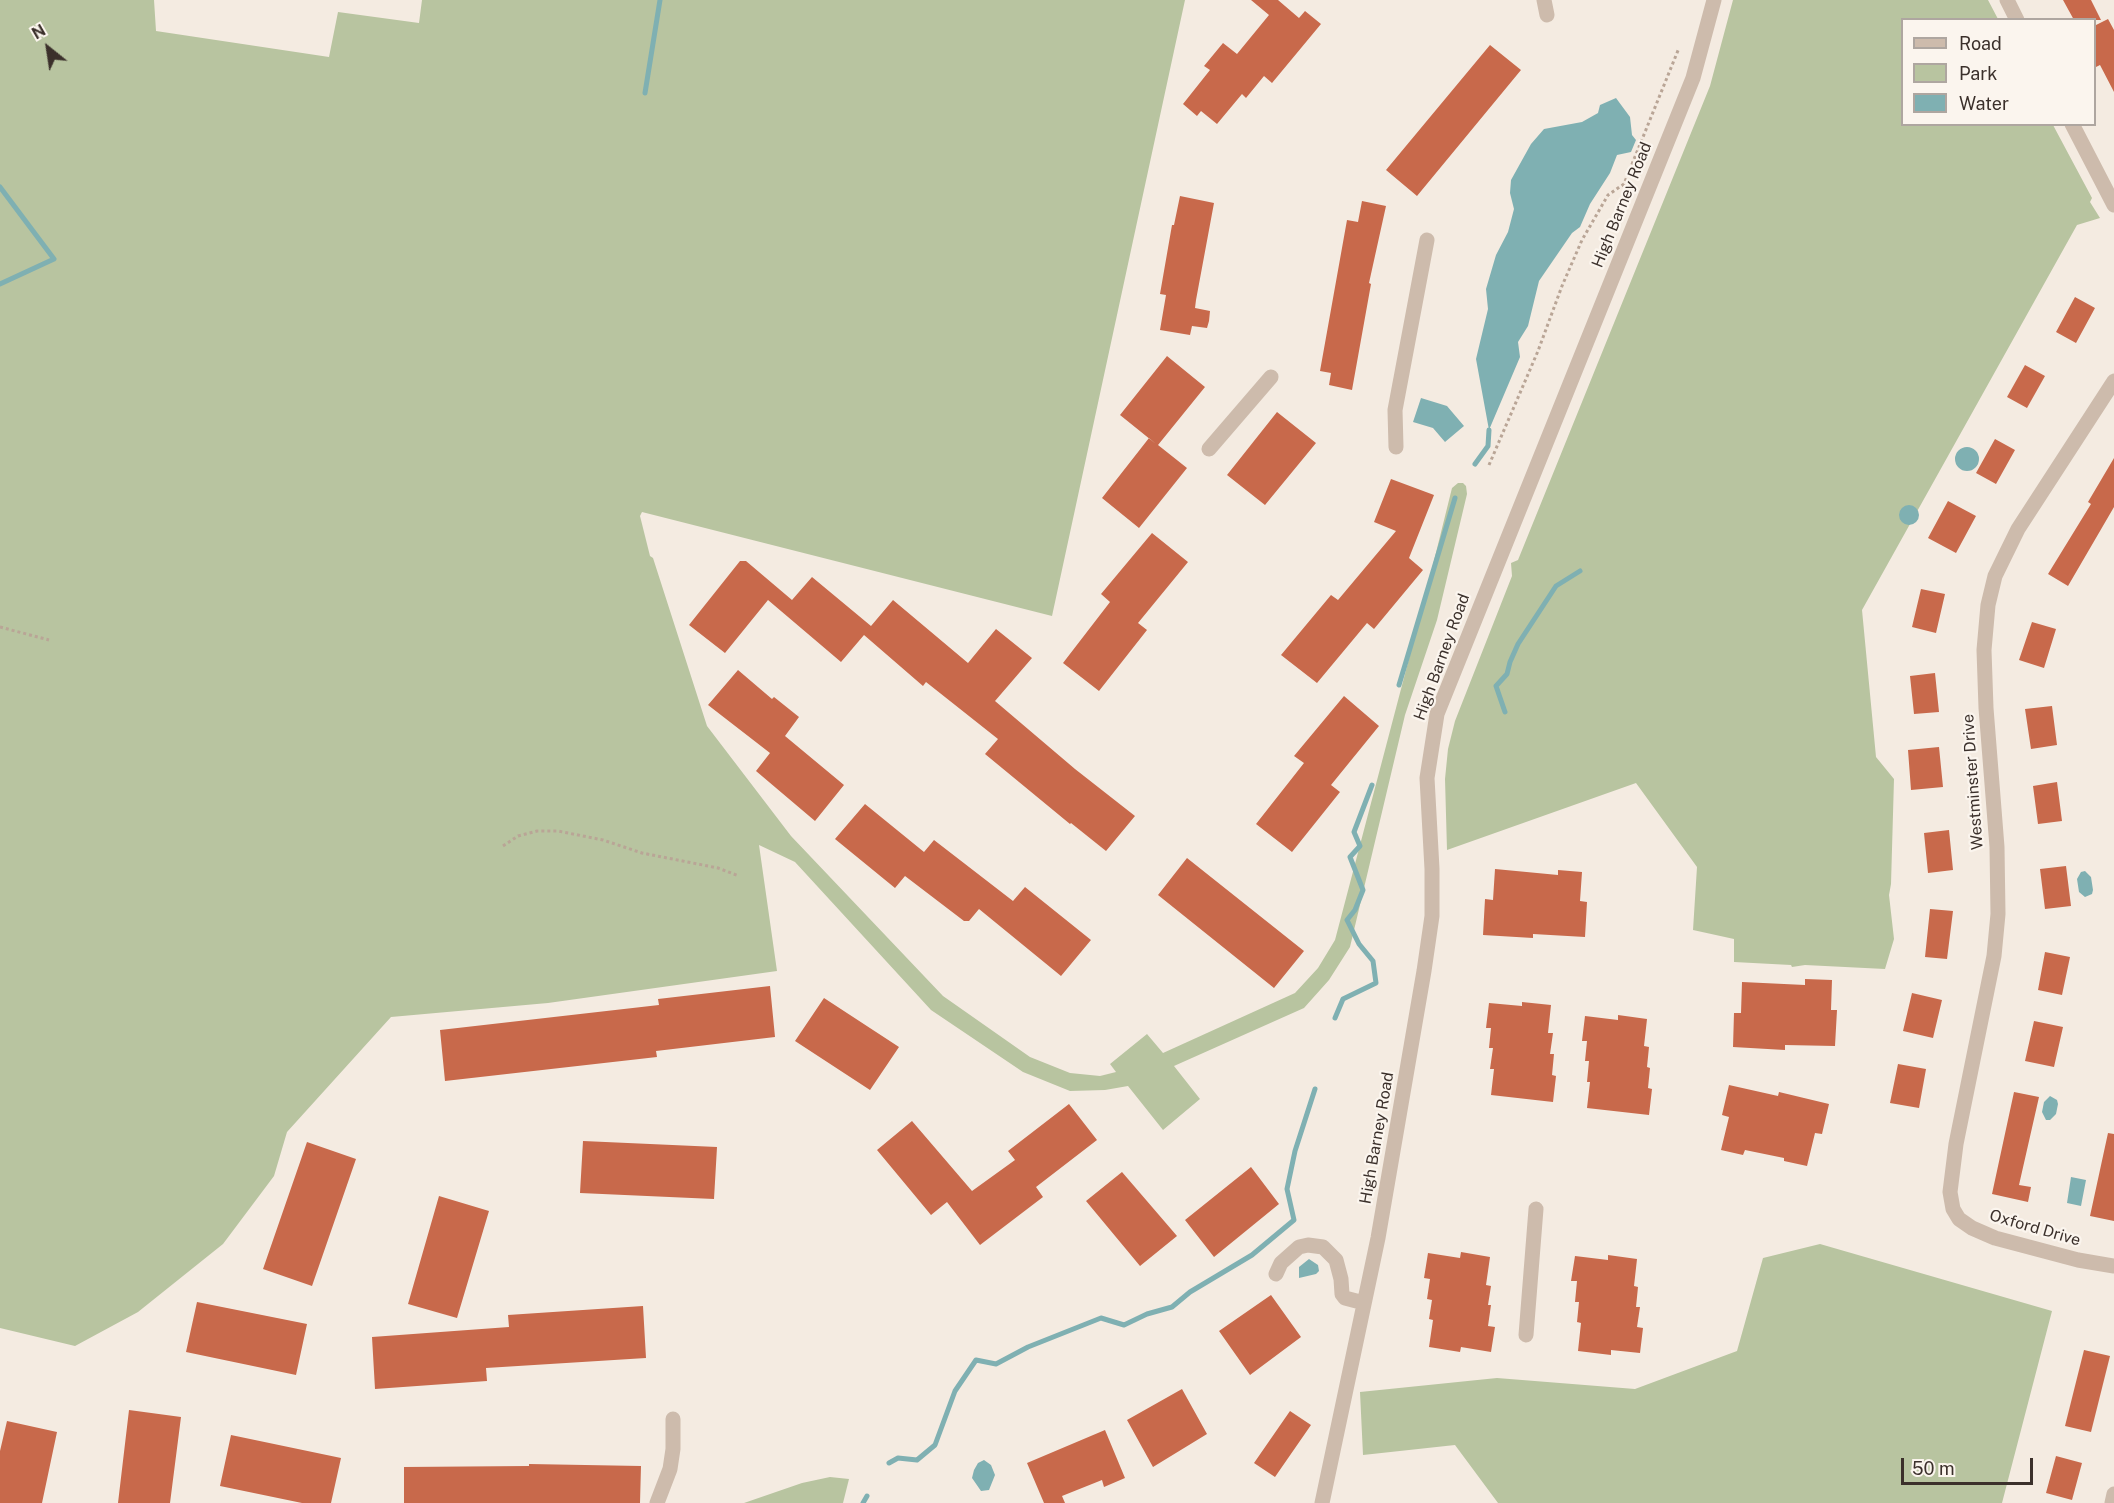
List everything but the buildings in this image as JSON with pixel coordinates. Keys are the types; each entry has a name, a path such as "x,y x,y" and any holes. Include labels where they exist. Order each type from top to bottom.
{"street":[{"name":"High Barney Road","path":"1322,1503 1378,1238 1432,916 1427,778 1437,714 1693,78 1714,0"},
{"path":"2007,0 2016,18"},
{"path":"2073,126 2114,205"},
{"path":"1396,447 1395,410 1426,240"},
{"path":"1209,449 1271,377"},
{"name":"Westminster Drive","path":"1953,1209 1950,1192 1956,1144 1994,956 1998,914 1997,847 1986,708 1984,650 1988,605 1995,576 2005,552 2114,381"},
{"path":"1526,1335 1536,1209"},
{"name":"Oxford Drive","path":"1953,1209 1959,1219 1972,1228 1995,1238 2078,1260 2114,1266"},
{"path":"1276,1275 1281,1263 1299,1247 1308,1245 1323,1247 1336,1260 1342,1294 1346,1298 1364,1304"},
{"path":"657,1503 670,1469 673,1419"},
{"path":"2112,1503 2114,1494"}],"path":[{"path":"1489,465 1582,240 1608,195 1624,184 1679,48"},
{"path":"0,627 49,640"},
{"path":"503,846 518,836 537,831 558,831 603,840 642,853 718,868 739,876"}],"green space":[{"path":"0,0 154,0 156,31 329,57 338,12 419,23 422,0 1185,0 1052,616 642,512 640,516 650,556 653,558 707,726 791,836 943,996 1030,1057 1070,1073 1100,1076 1116,1072 1110,1064 1147,1034 1163,1053 1295,993 1318,968 1335,940 1452,488 1458,483 1463,483 1467,494 1437,620 1405,715 1350,947 1329,980 1304,1008 1174,1066 1200,1099 1163,1130 1128,1086 1105,1090 1070,1091 1023,1072 931,1010 795,862 759,845 777,971 548,1003 391,1017 287,1132 274,1176 223,1244 138,1312 75,1346 0,1328"},
{"path":"1733,0 1988,0 1997,18 1901,18 1901,126 2054,126 2092,198 2090,202 2100,218 2077,225 1862,610 1876,757 1894,779 1889,895 1894,939 1885,969 1805,965 1792,967 1791,965 1734,962 1734,939 1693,930 1697,867 1636,783 1447,850 1445,779 1448,749 1455,721 1512,576 1511,563 1518,560 1710,86"},
{"path":"1820,1244 2052,1311 2002,1503 1498,1503 1455,1445 1363,1455 1360,1392 1497,1378 1635,1389 1737,1351 1763,1258"},
{"path":"830,1477 849,1479 843,1503 744,1503 802,1483"}],"water":[{"path":"1616,98 1630,117 1632,135 1636,140 1631,152 1617,155 1610,173 1590,204 1580,227 1572,233 1539,281 1528,326 1518,342 1520,357 1489,430 1476,359 1488,309 1486,289 1496,255 1508,232 1514,209 1510,193 1511,180 1531,144 1544,129 1582,122 1598,113 1600,105"},
{"path":"1421,398 1447,406 1464,426 1445,442 1433,428 1413,422"},
{"path":"1967,447 1972,448 1978,454 1978,464 1972,470 1967,471 1962,470 1956,464 1955,459 1956,454 1962,448"},
{"path":"1909,505 1916,508 1919,515 1916,522 1909,525 1902,522 1899,515 1902,508"},
{"path":"2085,871 2091,877 2093,890 2092,894 2085,897 2079,892 2077,879 2081,872"},
{"path":"2050,1096 2057,1100 2058,1104 2056,1114 2050,1120 2046,1120 2042,1112 2044,1102"},
{"path":"2071,1177 2086,1180 2081,1206 2067,1203"},
{"path":"1309,1259 1318,1265 1319,1271 1316,1274 1299,1278 1299,1267"},
{"path":"984,1460 991,1465 995,1475 989,1490 981,1491 972,1478 978,1463"}],"waterway":[{"path":"645,93 660,0"},
{"path":"0,187 54,259 0,284"},
{"path":"1475,464 1488,446 1489,430"},
{"path":"1399,685 1455,498"},
{"path":"1505,712 1496,686 1507,674 1518,644 1556,586 1580,571"},
{"path":"1335,1018 1343,999 1376,983 1373,961 1359,944 1347,920 1355,910 1363,890 1350,857 1360,846 1354,832 1372,785"},
{"path":"889,1463 898,1458 917,1460 935,1445 955,1391 976,1360 996,1364 1028,1347 1101,1318 1124,1325 1147,1314 1172,1307 1190,1292 1252,1255 1294,1220 1287,1189 1295,1151 1315,1089"},
{"path":"863,1503 867,1496"}]}
